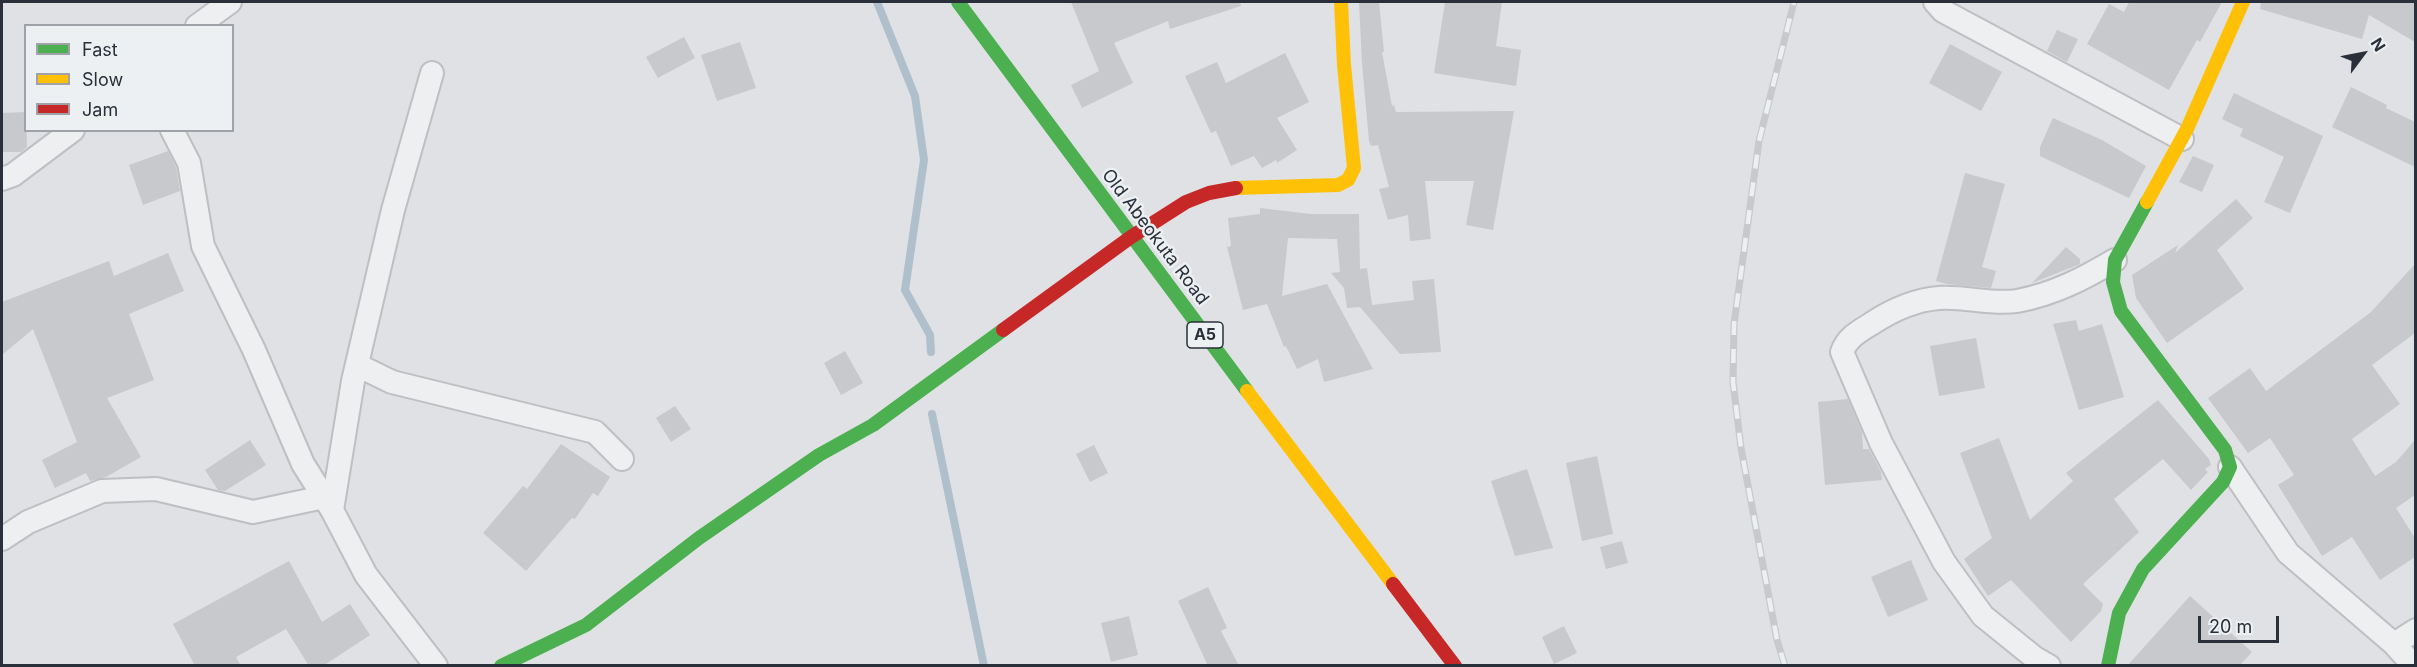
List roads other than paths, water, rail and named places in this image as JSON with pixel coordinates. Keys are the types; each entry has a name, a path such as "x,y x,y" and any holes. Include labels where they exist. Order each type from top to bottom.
{"main road":[{"name":"Old Abeokuta Road","path":"958,2 1131,237 1455,666"},
{"path":"501,666 586,625 699,538 819,455 873,425 1131,237 1186,202 1209,193 1239,187 1338,185 1348,180 1354,168 1344,65 1341,2"},
{"path":"2108,666 2119,613 2143,569 2223,482 2230,467 2225,450 2121,311 2113,282 2115,260 2182,139 2243,2"}],"street":[{"path":"200,24 230,2"},
{"path":"1935,2 1942,11 2182,139"},
{"path":"328,503 393,210 432,73"},
{"path":"2,179 13,175 70,132"},
{"path":"173,132 189,163 203,246 254,350 303,464 328,503 366,575 436,666"},
{"path":"2049,666 2034,658 1983,616 1944,562 1881,443 1842,352 1846,342 1863,328 1908,304 1940,298 1995,302 2041,296 2077,283 2115,260"},
{"path":"357,364 392,382 595,432 622,459"},
{"path":"2230,467 2288,553 2394,644 2414,666"},
{"path":"2,539 28,522 102,491 156,489 253,512 328,503"},
{"path":"2394,644 2415,630"}],"waterway":[{"path":"877,2 915,96 924,160 905,290 930,335 931,352"},
{"path":"932,414 984,666"}],"railway":[{"path":"1785,666 1777,640 1741,448 1733,382 1734,324 1759,141 1794,2"}]}
